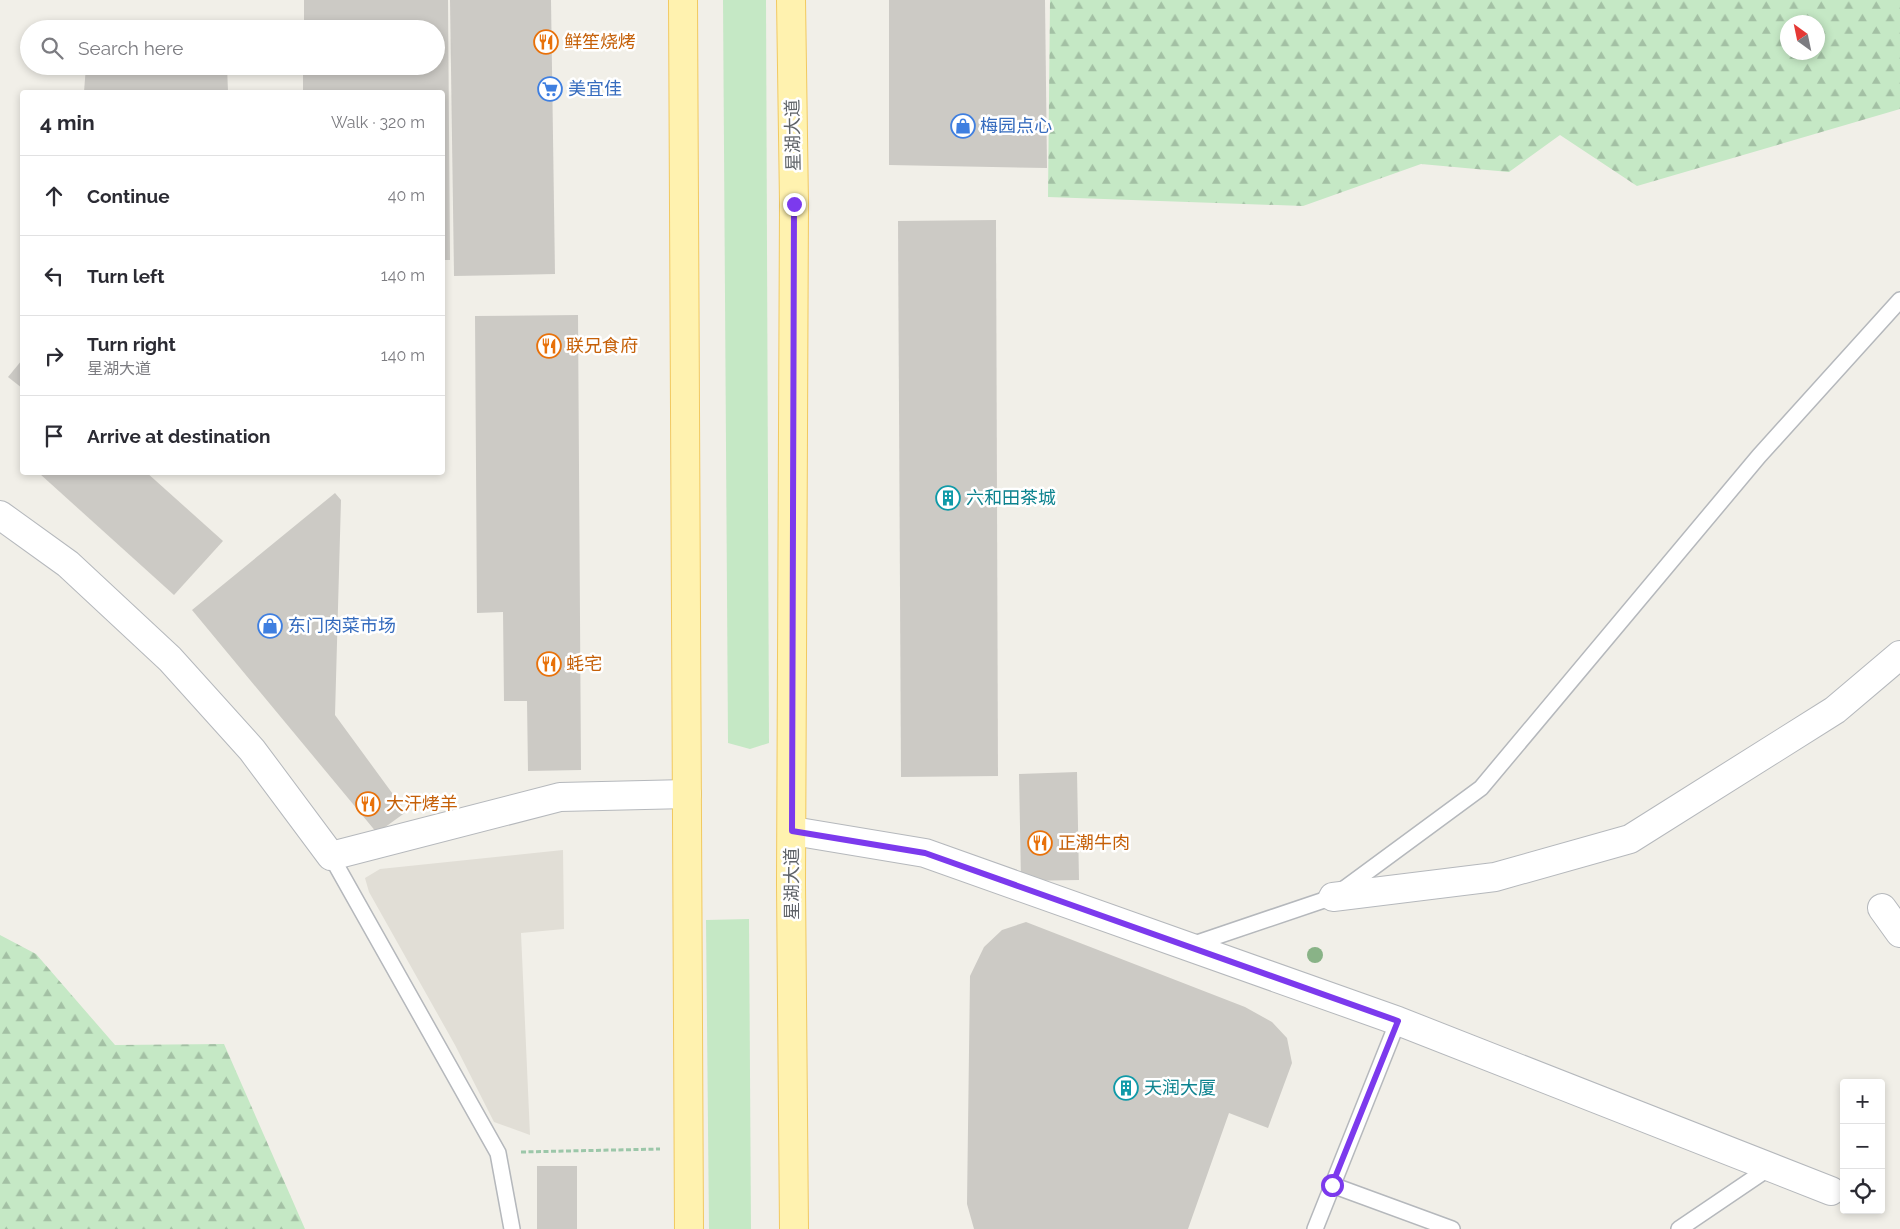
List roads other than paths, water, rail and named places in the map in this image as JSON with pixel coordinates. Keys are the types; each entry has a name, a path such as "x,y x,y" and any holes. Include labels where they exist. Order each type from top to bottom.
{"main road":[{"path":"683,0 689,1229"},
{"name":"星湖大道","path":"790,0 794,204 791,894 794,1229"}],"street":[{"path":"0,515 68,564 170,659 252,750 331,856 560,797 687,794"},
{"path":"1333,897 1495,877 1630,839 1835,710 1900,655"},
{"path":"792,831 925,853 1398,1021 1769,1168 1831,1190"},
{"path":"1882,908 1900,933"}],"lane":[{"path":"1187,947 1333,897 1481,788 1759,456 1900,300"},
{"path":"331,856 498,1153 512,1229"},
{"path":"1315,1229 1398,1021"},
{"path":"1680,1229 1769,1168"},
{"path":"1332,1185 1452,1229"}],"place":[{"name":"鲜笙烧烤","path":"546,42"},
{"name":"美宜佳","path":"550,89"},
{"name":"梅园点心","path":"963,126"},
{"name":"联兄食府","path":"549,346"},
{"name":"六和田茶城","path":"948,498"},
{"name":"东门肉菜市场","path":"270,626"},
{"name":"蚝宅","path":"549,664"},
{"name":"大汗烤羊","path":"368,804"},
{"name":"正潮牛肉","path":"1040,843"},
{"name":"天润大厦","path":"1126,1088"}]}
